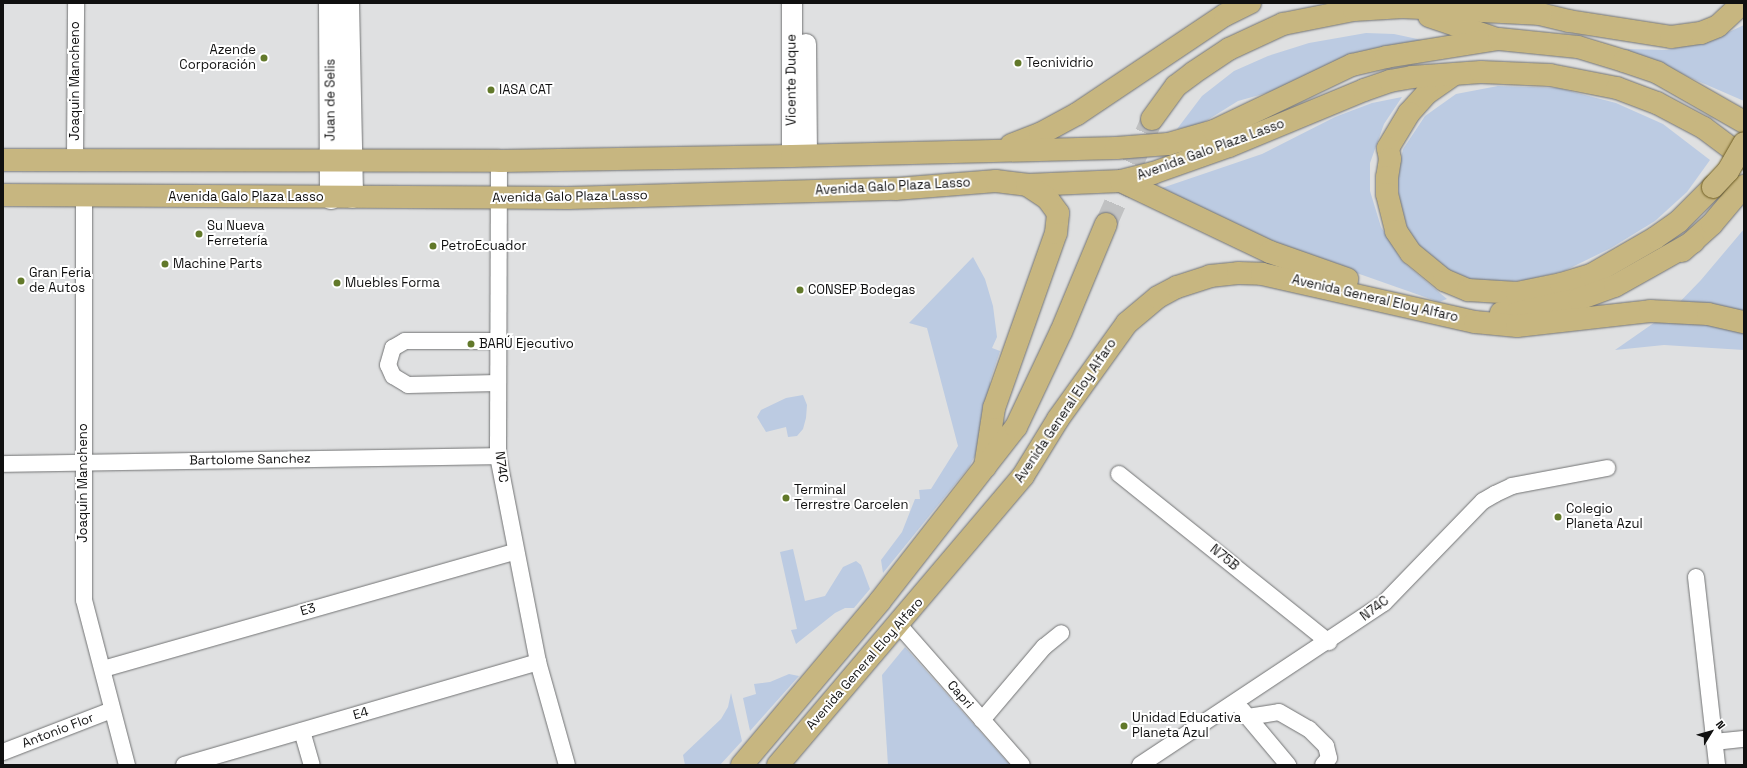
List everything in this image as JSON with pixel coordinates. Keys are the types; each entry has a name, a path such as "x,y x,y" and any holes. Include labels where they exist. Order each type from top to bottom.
{"main road":[{"name":"Juan de Selis","path":"330,3 342,197"},
{"name":"Juan de Selis","path":"340,161 348,3"},
{"path":"996,150 1040,134 1077,114 1212,23 1250,3"},
{"path":"1499,3 1541,14 1671,38 1701,33 1718,26 1743,3"},
{"path":"1152,118 1176,86 1193,73 1256,35 1283,24 1312,17 1354,10 1403,7 1541,14"},
{"path":"1403,7 1499,39"},
{"name":"Avenida Galo Plaza Lasso","path":"3,160 499,161 799,156 1116,148 1183,141 1214,131 1280,101 1352,65 1386,57 1499,39 1578,47 1624,61 1658,73 1744,122"},
{"name":"Avenida Galo Plaza Lasso","path":"3,195 499,198 887,189 996,181 1027,185 1121,181 1152,173 1229,146 1364,90 1412,77 1481,72 1550,75 1617,88 1657,103 1704,128 1744,158"},
{"path":"1453,75 1427,93 1409,114 1388,148 1390,159 1387,177 1387,194 1396,231 1411,253 1444,280 1468,290 1517,292 1561,284 1591,274 1655,238 1679,221 1728,171 1744,143"},
{"path":"1121,181 1270,252 1324,272 1435,306 1480,314 1517,313 1579,299 1614,286 1693,242"},
{"path":"985,468 994,408 1056,233 1058,213 1048,198 1027,185"},
{"path":"1593,317 1642,284 1693,242 1744,186"},
{"name":"Avenida General Eloy Alfaro","path":"742,765 880,600 1016,427 1028,406 1106,224"},
{"name":"Avenida General Eloy Alfaro","path":"778,765 899,625 1023,476 1058,419 1127,323 1158,297 1177,287 1210,276 1244,273 1286,279 1475,322 1518,326 1650,311 1708,314 1744,322"}],"street":[{"name":"Joaquin Mancheno","path":"75,159 76,3"},
{"name":"Vicente Duque","path":"792,3 799,156"},
{"name":"Vicente Duque","path":"799,156 805,3"},
{"name":"N74C","path":"499,161 498,456 514,552 538,662 567,765"},
{"name":"Joaquin Mancheno","path":"84,196 84,600 127,765"},
{"path":"498,383 408,385 393,376 388,365 394,348 405,341 499,341"},
{"name":"Bartolome Sanchez","path":"3,464 498,456"},
{"name":"N74C","path":"1140,765 1329,642 1384,603 1483,501 1512,486 1608,468"},
{"name":"N75B","path":"1118,474 1329,642"},
{"name":"E3","path":"102,669 514,552"},
{"path":"1696,577 1716,765"},
{"name":"Capri","path":"899,625 1022,765"},
{"path":"982,720 1044,648 1061,633"},
{"name":"E4","path":"184,765 538,662"},
{"path":"1236,702 1288,765"},
{"name":"Antonio Flor","path":"3,752 112,710"},
{"path":"1248,717 1279,712 1309,729 1326,746 1329,758 1323,765"},
{"path":"302,731 312,765"},
{"path":"1714,742 1744,739"}],"shaded area":[{"path":"1744,25 1744,101 1624,49 1667,50 1714,39"},
{"path":"1366,33 1394,34 1441,44 1238,101 1201,124 1177,129 1202,96 1234,71 1268,56 1309,43"},
{"path":"1498,86 1558,88 1616,103 1663,124 1710,160 1687,192 1655,221 1611,248 1564,271 1527,280 1495,283 1464,280 1436,265 1414,244 1401,212 1397,176 1403,149 1425,116 1456,94"},
{"path":"1402,97 1384,124 1370,163 1370,191 1381,227 1402,261 1447,299 1439,302 1280,246 1159,189 1262,154 1335,117 1372,103"},
{"path":"1744,229 1744,350 1664,345 1615,350 1671,311 1701,280"},
{"path":"973,257 985,279 993,306 997,337 992,348 1000,351 990,381 991,393 976,454 969,467 883,573 881,560 902,532 915,499 920,499 919,490 931,489 958,446 927,328 909,323"},
{"path":"803,395 807,405 806,418 803,429 797,436 788,437 786,427 766,432 757,417 761,410 786,398"},
{"path":"793,549 805,601 825,596 843,567 856,561 861,565 870,589 854,608 845,608 835,613 796,644 791,630 797,629 780,552"},
{"path":"905,647 1010,765 888,765 882,675"},
{"path":"789,674 799,676 750,731 743,698 756,694 754,684 770,682"},
{"path":"731,693 742,741 720,765 685,765 683,755 721,719 728,707"}],"tunnel":[{"path":"1106,224 1152,119"}],"place":[{"name":"Azende Corporación","path":"264,58"},
{"name":"Tecnividrio","path":"1018,63"},
{"name":"IASA CAT","path":"491,90"},
{"name":"Su Nueva Ferretería","path":"199,234"},
{"name":"PetroEcuador","path":"433,246"},
{"name":"Machine Parts","path":"165,264"},
{"name":"Gran Feria de Autos","path":"21,281"},
{"name":"Muebles Forma","path":"337,283"},
{"name":"CONSEP Bodegas","path":"800,290"},
{"name":"BARÚ Ejecutivo","path":"471,344"},
{"name":"Terminal Terrestre Carcelen","path":"786,498"},
{"name":"Colegio Planeta Azul","path":"1558,517"},
{"name":"Unidad Educativa Planeta Azul","path":"1124,726"}]}
